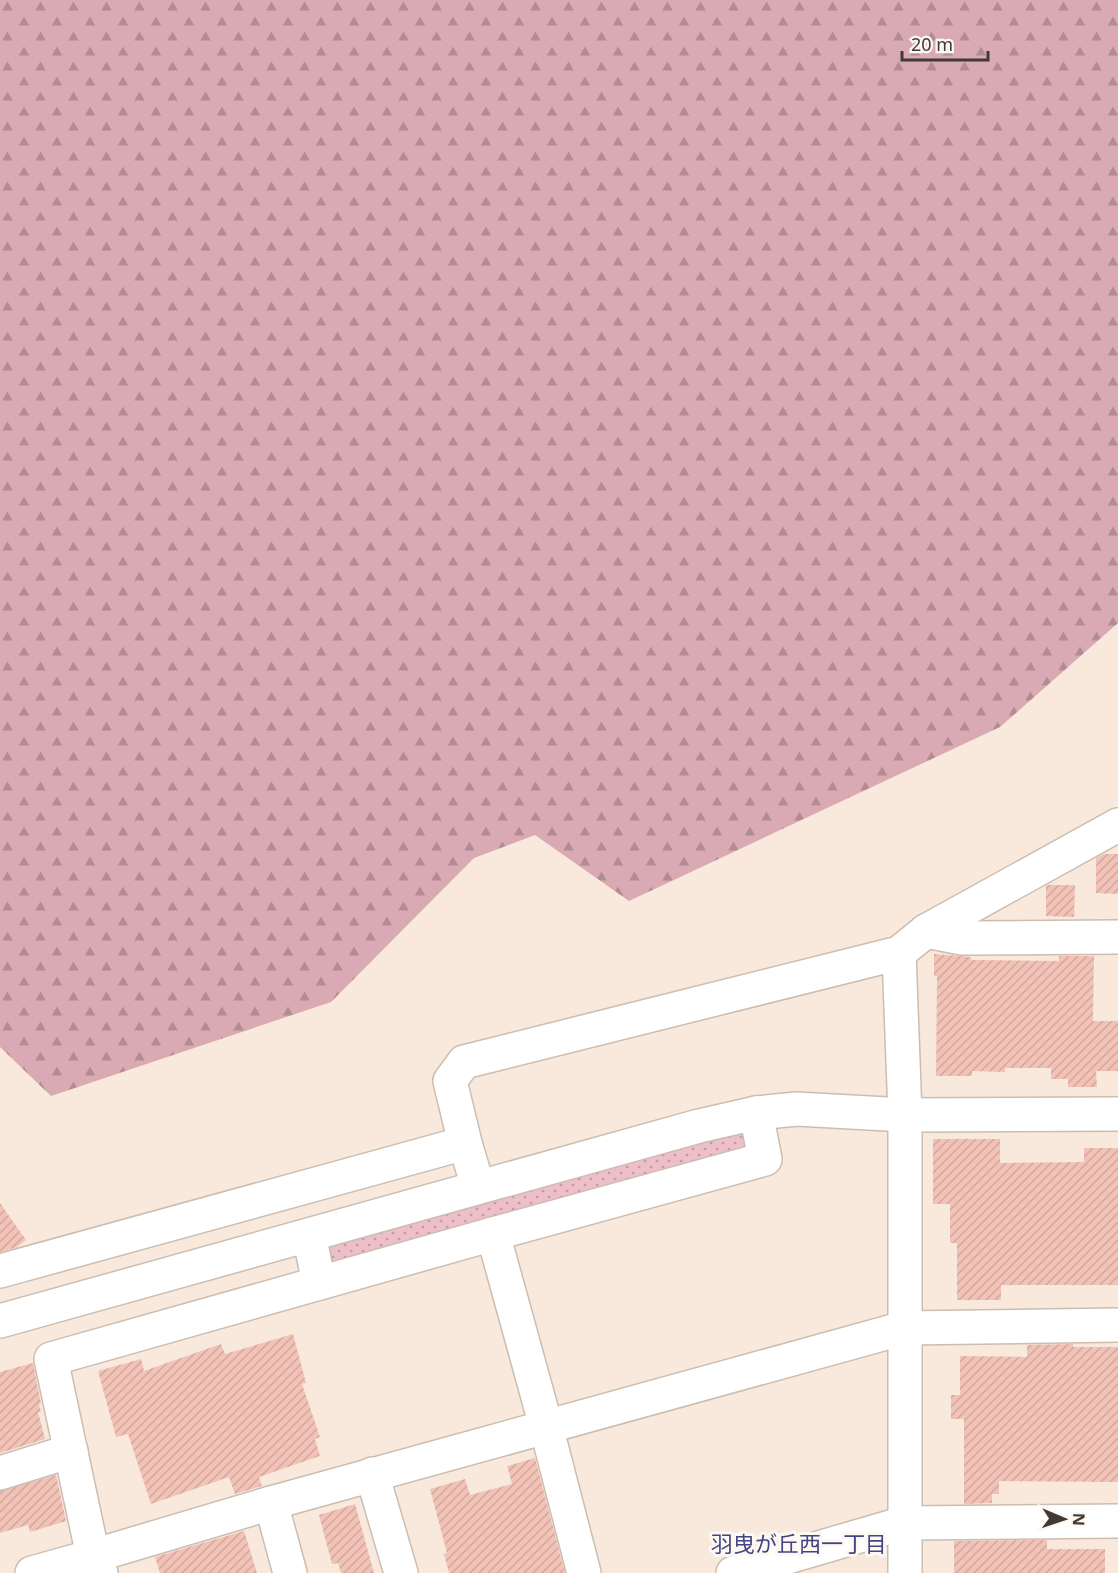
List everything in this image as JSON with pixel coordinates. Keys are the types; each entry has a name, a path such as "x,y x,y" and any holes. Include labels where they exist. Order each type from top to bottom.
{"street":[{"path":"478,1187 450,1081 464,1062 899,953 926,931 1118,825"},
{"path":"926,931 962,938 1118,937"},
{"path":"899,953 905,1115 905,1573"},
{"path":"0,1321 699,1126 756,1113 797,1109 905,1115 1118,1114"},
{"path":"97,1564 51,1359 765,1159 756,1113"},
{"path":"0,1271 465,1143"},
{"path":"493,1234 584,1573"},
{"path":"309,1235 319,1283"},
{"path":"32,1573 97,1564 271,1503 904,1328 1118,1325"},
{"path":"0,1473 71,1451"},
{"path":"372,1474 400,1573"},
{"path":"271,1503 290,1573"},
{"path":"734,1573 904,1523 1118,1521"}],"green space":[{"path":"0,0 1118,0 1118,623 1000,727 629,901 535,835 474,858 331,1002 51,1096 0,1047"}],"shaded area":[{"path":"742,1128 751,1152 333,1269 324,1245"}],"building":[{"path":"1104,854 1118,854 1118,894 1096,893 1096,858"},
{"path":"1075,885 1074,917 1046,916 1046,886"},
{"path":"934,954 971,957 971,960 1059,961 1059,956 1094,956 1093,1021 1118,1021 1118,1071 1096,1071 1097,1087 1068,1087 1068,1079 1051,1079 1051,1068 1005,1068 1005,1072 972,1071 972,1076 936,1076 937,976 934,976"},
{"path":"933,1139 1000,1139 1000,1163 1084,1162 1084,1148 1118,1148 1118,1285 1001,1285 1001,1300 957,1300 957,1243 950,1243 950,1204 933,1204"},
{"path":"0,1203 26,1240 17,1247 0,1252"},
{"path":"293,1334 306,1383 302,1384 320,1437 315,1439 320,1456 259,1477 262,1486 235,1494 229,1477 151,1504 128,1434 116,1437 98,1371 141,1359 144,1371 221,1344 225,1354"},
{"path":"1073,1344 1073,1347 1118,1347 1118,1482 999,1481 999,1494 992,1494 992,1503 964,1504 964,1419 951,1419 951,1395 960,1395 960,1356 1027,1357 1027,1345"},
{"path":"33,1363 41,1404 39,1404 41,1412 38,1412 45,1439 0,1453 0,1372"},
{"path":"535,1458 565,1573 449,1573 444,1554 447,1553 430,1489 465,1479 470,1495 512,1484 507,1466"},
{"path":"56,1475 66,1521 30,1532 28,1525 0,1533 0,1491"},
{"path":"355,1504 374,1573 341,1573 338,1563 332,1564 319,1515"},
{"path":"244,1531 257,1573 160,1573 155,1557"},
{"path":"1047,1540 1047,1549 1105,1549 1105,1573 954,1573 954,1541"}],"district":[{"name":"羽曳が丘西一丁目","path":"799,1544"}]}
